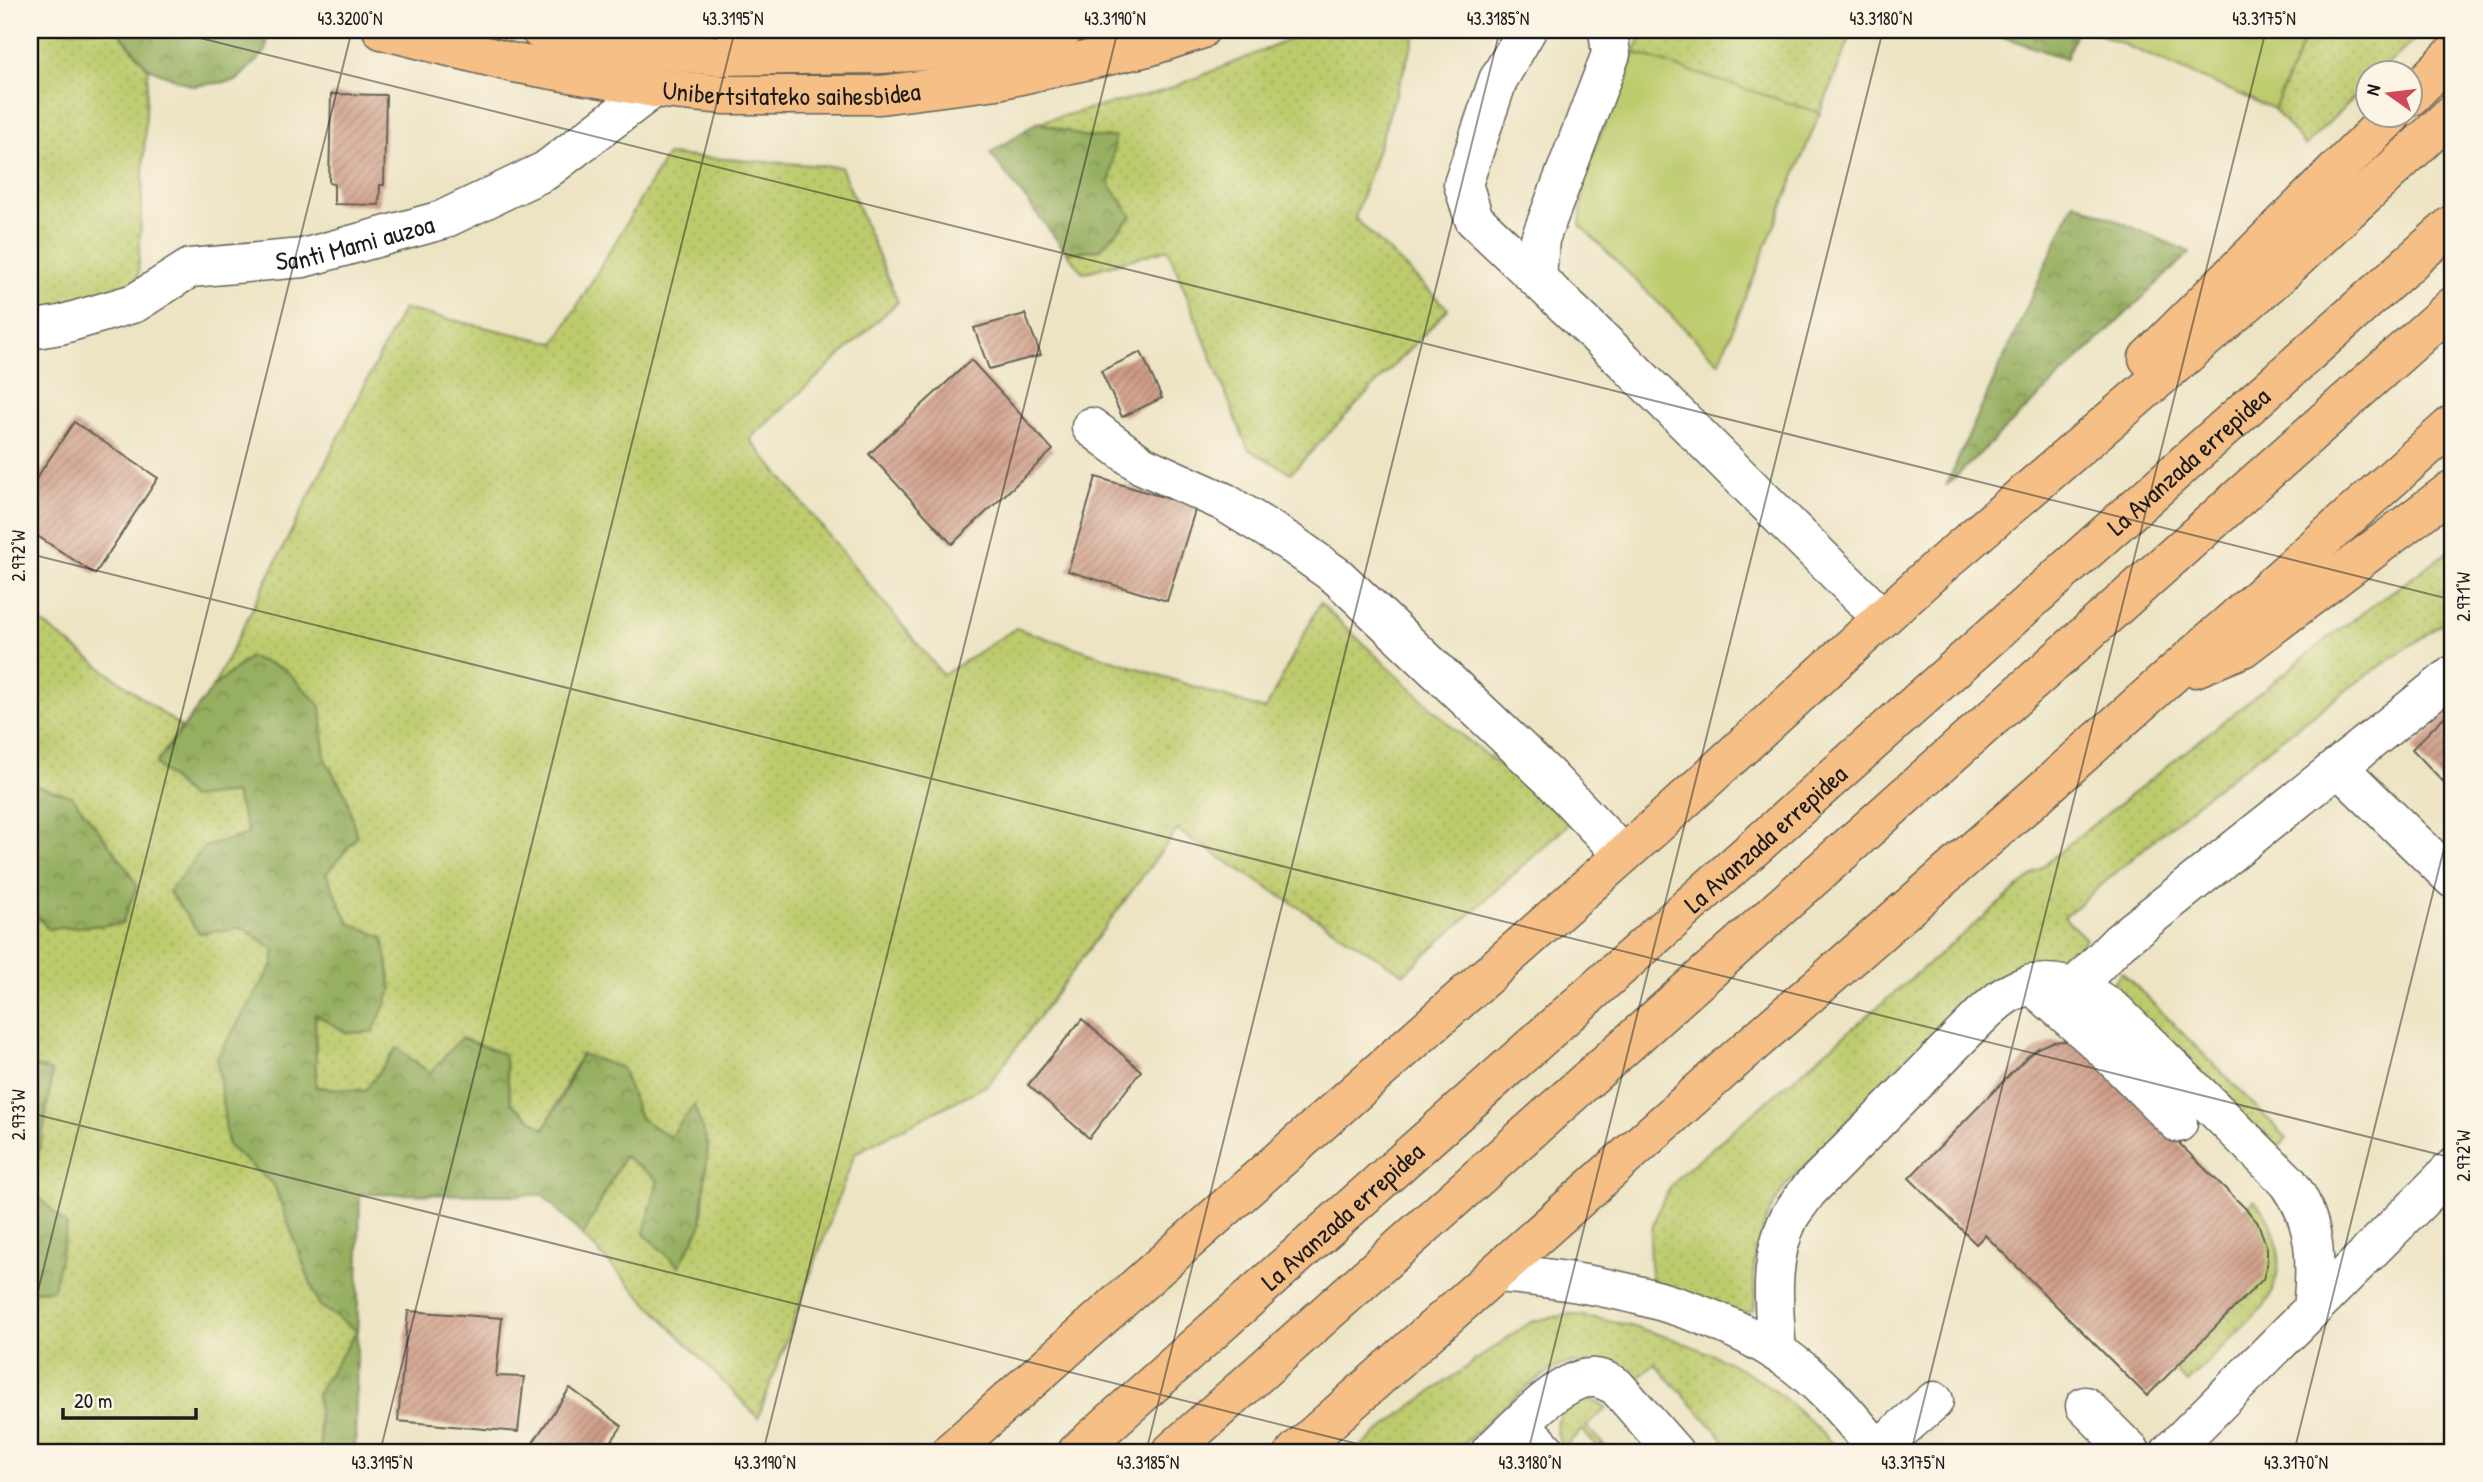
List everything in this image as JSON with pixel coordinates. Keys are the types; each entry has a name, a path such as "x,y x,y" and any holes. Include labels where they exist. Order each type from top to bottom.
{"main road":[{"name":"Unibertsitateko saihesbidea","path":"382,30 514,64 654,88 725,95 880,95 998,80 1148,47 1200,30"},
{"name":"Unibertsitateko saihesbidea","path":"540,30 641,49 722,56 933,51 984,47 1063,30"},
{"path":"2424,83 2453,54"},
{"path":"950,1452 1659,823 1933,572 2276,279 2453,113"},
{"path":"1933,572 2377,130"},
{"name":"La Avanzada errepidea","path":"1077,1452 2453,224"},
{"path":"1171,1452 2453,306"},
{"path":"1296,1452 2453,424"},
{"path":"2164,682 2243,648 2453,489"}],"street":[{"path":"722,56 771,30"},
{"path":"1527,30 1498,80 1463,184 1475,219 1624,361 1882,618"},
{"path":"1537,278 1540,239 1611,54 1608,30"},
{"name":"Santi Mami auzoa","path":"30,330 60,325 135,303 190,268 303,258 442,220 545,171 654,88"},
{"path":"1091,426 1142,466 1224,502 1289,542 1338,577 1549,778 1622,854"},
{"path":"2075,987 2119,942 2453,675"},
{"path":"2338,767 2453,879"},
{"path":"1777,1353 1772,1281 1780,1243 1790,1218 1808,1191 1982,1015 2008,994 2031,984 2075,987 2094,995 2117,1013 2288,1182 2299,1197 2311,1225 2315,1251 2312,1309"},
{"path":"2031,984 2099,1044 2178,1123"},
{"path":"2170,1452 2453,1168"},
{"path":"1499,1273 1560,1278 1622,1289 1729,1326 1801,1370 1853,1420 1878,1451 1934,1401"},
{"path":"1490,1452 1560,1388 1576,1380 1592,1377 1616,1386 1674,1452"},
{"path":"2085,1406 2131,1452"},
{"path":"1521,1424 1547,1452"}],"green space":[{"path":"30,30 113,30 119,32 148,68 138,281 101,299 30,314"},
{"path":"113,30 267,30 266,51 236,81 192,86 148,68 119,32"},
{"path":"1313,30 1417,30 1355,218 1448,309 1291,473 1248,449 1168,249 1083,273 1067,253 1100,249 1114,137 1085,137 1038,122 1166,90"},
{"path":"1644,30 1853,30 1820,113 1634,53"},
{"path":"1984,30 2077,30 2066,59"},
{"path":"2090,30 2308,30 2274,109"},
{"path":"2308,30 2424,30 2393,60 2354,60 2354,98 2305,146 2274,109"},
{"path":"1634,53 1820,113 1719,363 1580,225 1585,171"},
{"path":"1038,122 1085,137 1115,137 1110,185 1132,216 1100,249 1067,253 990,153"},
{"path":"667,155 841,167 898,302 750,439 943,675 1016,628 1265,710 1320,603 1454,729 1571,822 1404,974 1177,830 989,1084 855,1153 758,1418 583,1236 624,1156 658,1180 644,1234 679,1266 701,1226 708,1145 693,1106 670,1137 640,1118 622,1068 581,1054 544,1130 511,1103 504,1054 365,1091 316,1087 315,1013 347,1033 349,923 326,873 346,795 325,760 320,706 250,657 213,687 403,309 555,343"},
{"path":"2074,202 2190,252 1946,486"},
{"path":"2453,548 2453,634 2443,623 2356,683 2204,797 2064,917 2086,939 2070,967 2011,973 1988,984 1967,999 1785,1186 1768,1216 1757,1247 1754,1310 1741,1314 1652,1280 1650,1252 1653,1226 1662,1201 1678,1177 2069,844 2336,632"},
{"path":"30,614 181,727 156,764 191,798 235,793 249,835 204,847 199,933 243,928 275,950 273,965 217,1058 228,1146 274,1185 319,1305 358,1331 317,1393 321,1452 30,1452 30,1291 53,1290 31,1188 52,1073 30,1064 30,907 48,929 72,796 30,784"},
{"path":"250,657 285,669 321,706 325,760 346,795 357,837 326,874 349,923 383,937 392,989 373,1032 347,1033 315,1014 316,1087 365,1091 397,1048 430,1073 461,1038 504,1054 511,1103 544,1129 581,1054 622,1068 640,1118 670,1137 694,1105 708,1145 701,1226 679,1266 644,1234 658,1180 624,1156 583,1236 543,1195 360,1194 355,1452 321,1452 317,1393 357,1331 319,1305 274,1185 228,1146 217,1058 273,965 275,950 243,928 199,933 169,892 204,847 249,834 235,793 191,798 156,764 213,687"},
{"path":"30,784 72,796 125,865 137,886 122,924 48,929 30,907"},
{"path":"2122,972 2287,1138 2276,1150 2110,987"},
{"path":"30,1064 52,1072 31,1188 67,1226 53,1290 30,1291"},
{"path":"2254,1200 2271,1224 2276,1238 2278,1265 2271,1293 2264,1306 2187,1383 2174,1369 2267,1248 2258,1223 2246,1209"},
{"path":"1570,1314 1650,1331 1729,1363 1783,1397 1841,1452 1735,1452 1655,1364 1635,1381 1572,1363 1545,1374 1529,1386 1455,1452 1362,1452 1360,1447 1406,1410 1514,1333 1533,1321"},
{"path":"1581,1399 1592,1400 1607,1408 1586,1426 1610,1452 1602,1452 1582,1430 1562,1449 1557,1425 1562,1414"}],"building":[{"path":"331,94 386,95 384,185 380,185 379,205 334,204 334,184 329,183"},
{"path":"1025,314 1041,355 989,369 974,328"},
{"path":"1141,352 1162,398 1122,417 1101,371"},
{"path":"971,360 1053,450 952,544 869,454"},
{"path":"74,422 158,478 95,574 30,531 30,488"},
{"path":"1096,477 1196,507 1167,601 1068,571"},
{"path":"2453,708 2453,792 2412,749"},
{"path":"1082,1019 1141,1071 1089,1138 1028,1085"},
{"path":"2065,1041 2088,1054 2246,1209 2258,1223 2267,1248 2267,1265 2263,1279 2147,1396 1985,1235 1976,1244 1909,1178 2028,1056 2052,1042"},
{"path":"408,1311 502,1318 496,1376 524,1377 518,1432 398,1421"},
{"path":"570,1388 622,1426 604,1452 544,1452 532,1444"}]}
